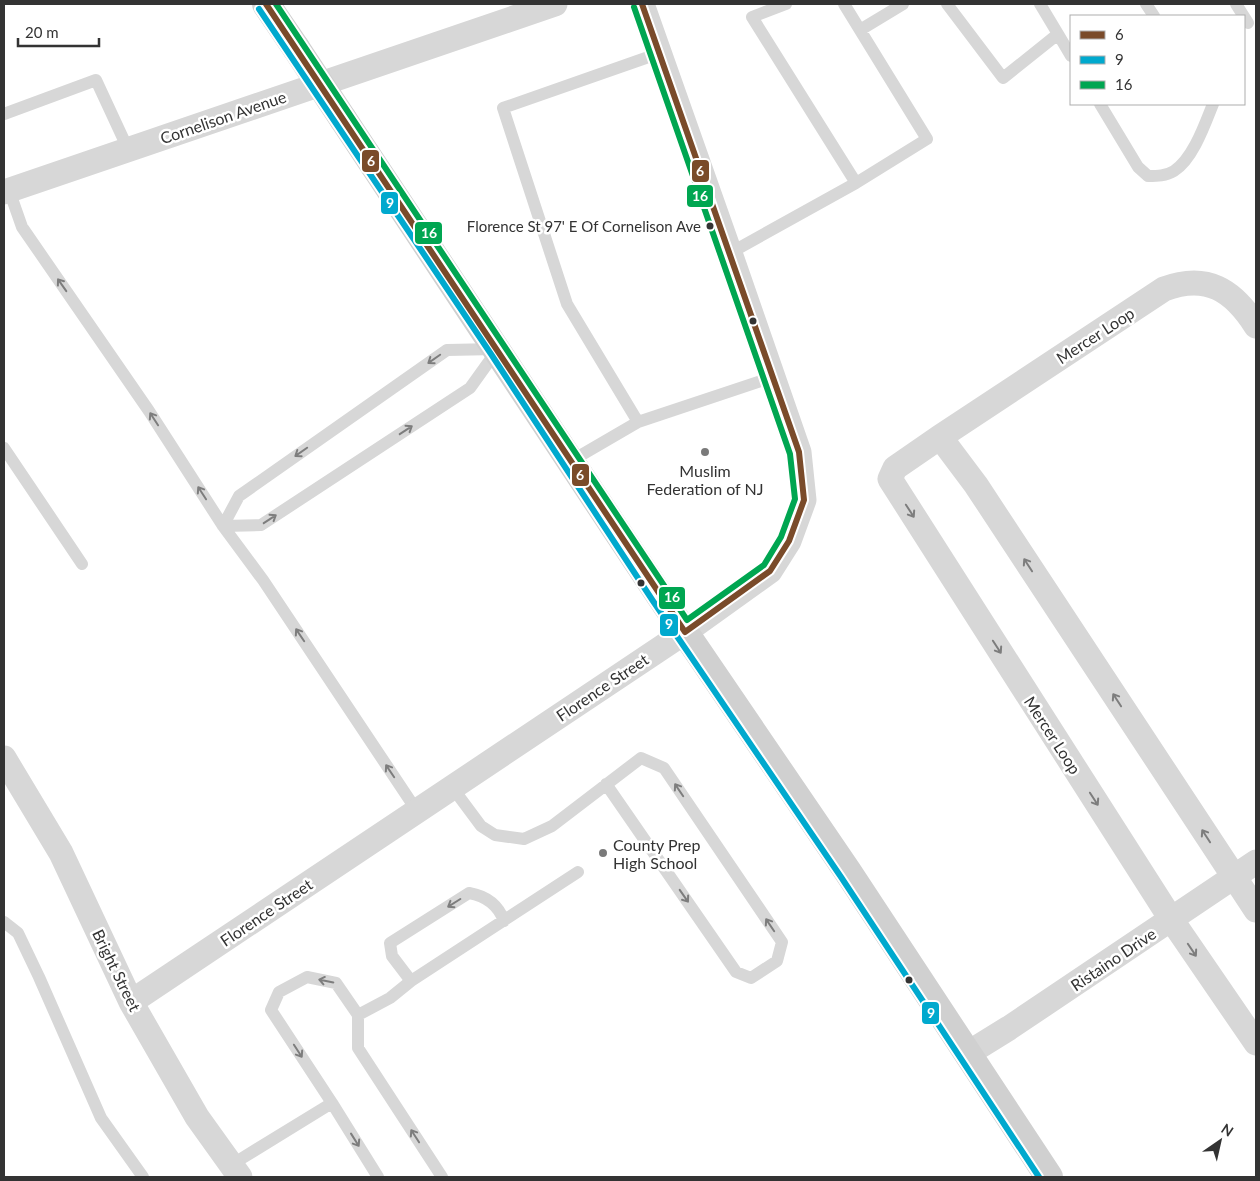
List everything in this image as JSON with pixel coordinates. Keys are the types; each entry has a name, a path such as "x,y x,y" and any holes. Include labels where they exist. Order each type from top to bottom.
{"main road":[{"path":"266,4 498,349 685,632 848,872 1049,1177"}],"street":[{"name":"Cornelison Avenue","path":"6,191 556,4"},
{"name":"Florence Street","path":"131,1002 685,632 770,572 789,541 804,500 799,452 642,4"},
{"name":"Mercer Loop","path":"1256,326 1247,311 1233,298 1219,289 1205,284 1190,282 1164,289 895,468 890,480 1171,919 1256,1043"},
{"path":"940,437 976,485 1256,910"},
{"name":"Bright Street","path":"4,758 61,853 131,1002 197,1117 235,1171"},
{"name":"Ristaino Drive","path":"968,1054 1256,862"}],"lane":[{"path":"786,4 752,17 856,183"},
{"path":"730,253 856,183 927,138 844,4"},
{"path":"860,30 903,4"},
{"path":"947,4 1003,78 1058,34"},
{"path":"1040,4 1070,54"},
{"path":"1146,4 1153,15"},
{"path":"1236,4 1243,15"},
{"path":"638,422 567,304 503,108 660,53"},
{"path":"4,114 96,80 128,149"},
{"path":"1101,105 1138,168 1148,176 1161,176 1175,170 1192,152 1213,105"},
{"path":"6,191 22,227 149,411 223,526 263,580 417,811"},
{"path":"223,526 239,496 447,350 498,349"},
{"path":"223,526 261,525 470,388 498,349"},
{"path":"571,461 638,422 773,376"},
{"path":"4,448 82,564"},
{"path":"452,787 481,826 495,835 524,839 552,826 606,784 641,758 664,768 782,942 777,961 752,978 736,972 606,784"},
{"path":"358,1015 390,998 411,981 578,872"},
{"path":"411,981 392,956 390,944 469,893 484,896 501,912 504,921"},
{"path":"4,922 18,933 101,1118 143,1177"},
{"path":"378,1177 272,1010 279,992 307,977 336,983 358,1015 358,1048 442,1177"},
{"path":"235,1171 332,1103"}],"transit line":[{"name":"6","path":"266,4 685,632"},
{"name":"16","path":"276,4 687,620 764,565 781,537 795,499 790,454 634,7"},
{"name":"6","path":"642,4 799,452 804,500 789,541 770,571 685,632"},
{"name":"9","path":"259,9 491,354 653,601 841,877 1039,1177"}],"place":[{"name":"Florence St 97' E Of Cornelison Ave","path":"710,226"},
{"name":"Muslim Federation of NJ","path":"705,452"},
{"name":"County Prep High School","path":"603,853"}]}
